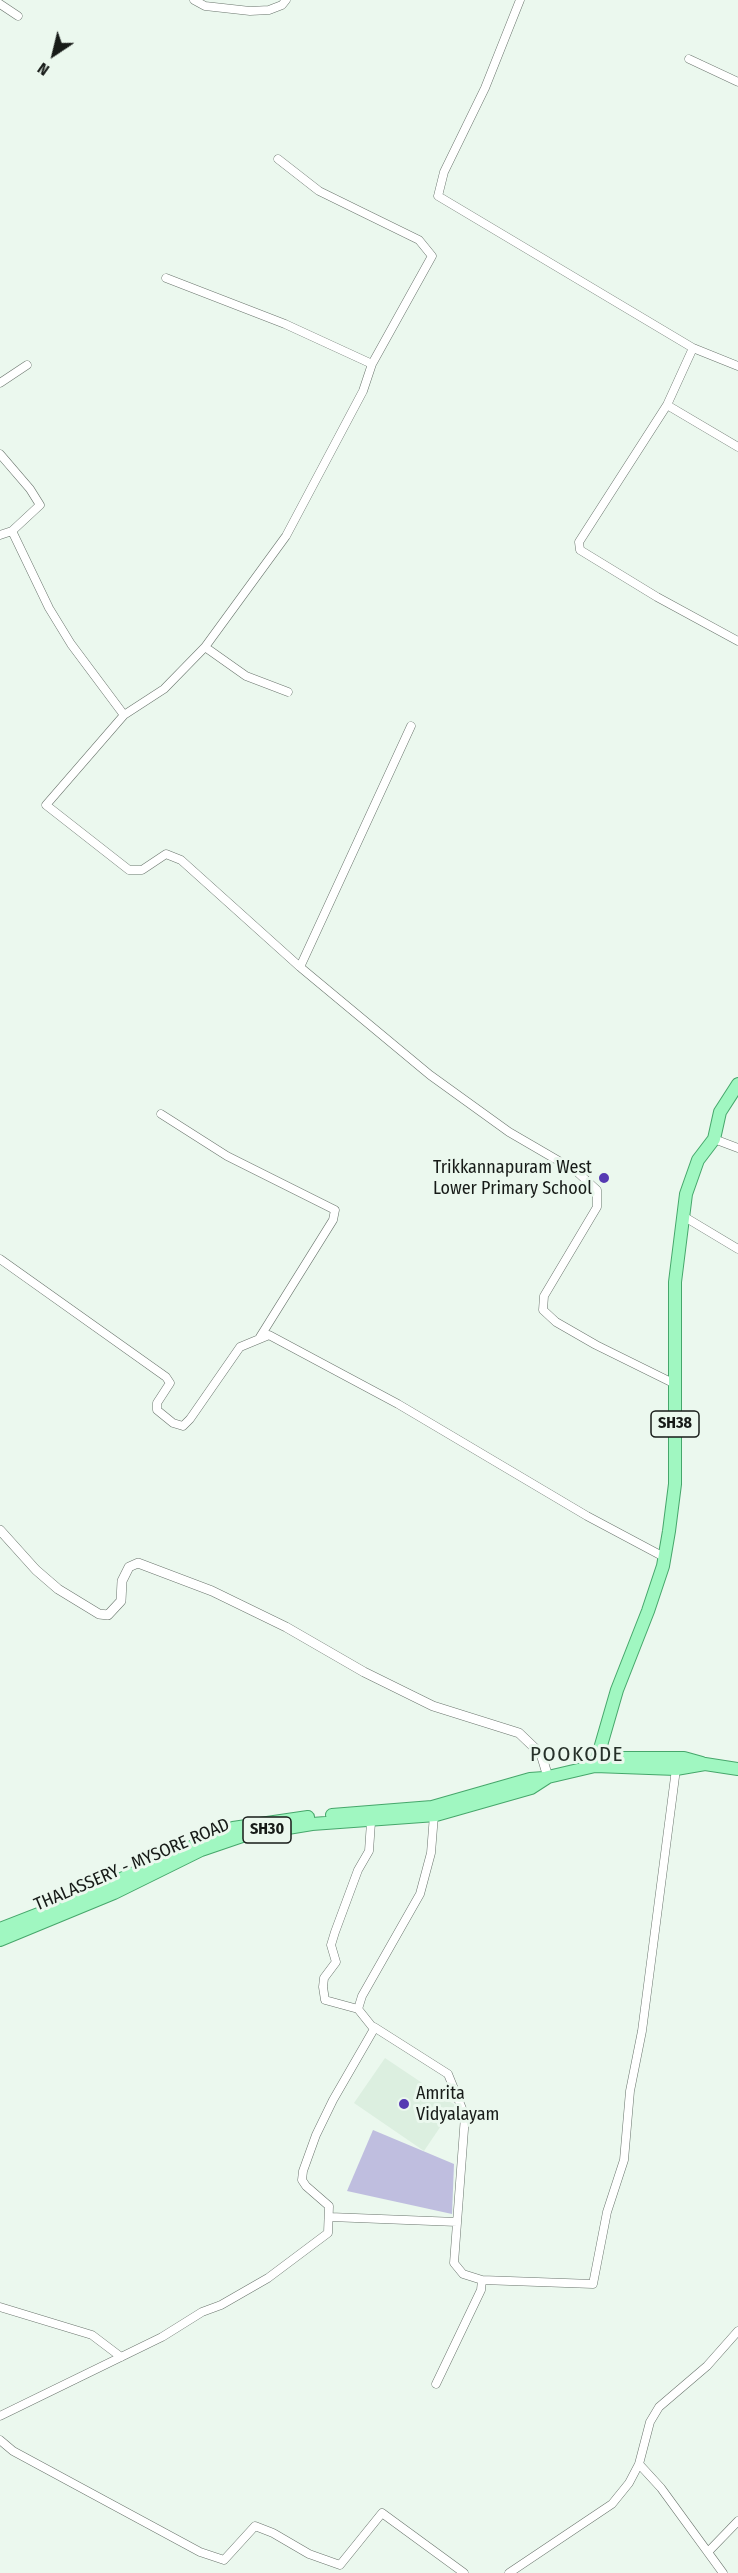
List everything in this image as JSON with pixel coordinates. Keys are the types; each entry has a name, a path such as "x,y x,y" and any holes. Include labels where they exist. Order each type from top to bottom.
{"main road":[{"name":"SH38","path":"595,1766 617,1690 648,1611 664,1557 675,1484 675,1282 686,1194 698,1160 714,1139 720,1112 738,1084"},
{"path":"595,1766 609,1759 656,1757 684,1758 705,1764"},
{"name":"THALASSERY - MYSORE ROAD","path":"0,1940 114,1893 201,1850 245,1835 286,1827 371,1822 434,1815 470,1807 531,1788 548,1777 595,1766 676,1769 705,1764 738,1769"},
{"path":"0,1929 77,1899 233,1828 288,1818 432,1807 530,1779 548,1777"}],"street":[{"path":"195,0 205,6 250,11 269,10 282,5 286,0"},
{"path":"520,0 485,88 444,172 438,196 693,348 738,366"},
{"path":"0,4 18,15"},
{"path":"689,59 738,82"},
{"path":"278,159 319,191 419,240 432,256 372,364 363,392 286,536 205,647 164,689 124,715 46,805 129,870 142,870 166,854 181,861 300,967 430,1075 509,1132 576,1171 597,1190 597,1207 544,1296 543,1310 556,1322 596,1345 675,1384"},
{"path":"166,278 285,324 372,364"},
{"path":"693,348 668,405 579,542 580,550 657,597 738,641"},
{"path":"0,383 27,365"},
{"path":"668,405 738,447"},
{"path":"0,454 30,489 40,505 12,531 0,535"},
{"path":"12,531 49,608 71,645 124,715"},
{"path":"205,647 246,676 288,692"},
{"path":"300,967 350,864 411,726"},
{"path":"161,1114 226,1156 335,1210 333,1220 260,1337"},
{"path":"714,1139 738,1148"},
{"path":"683,1216 738,1249"},
{"path":"0,1259 166,1377 170,1383 157,1403 157,1410 173,1423 183,1426 240,1347 260,1337 274,1337 398,1404 586,1516 664,1557"},
{"path":"0,1530 36,1570 58,1589 99,1614 108,1615 121,1601 122,1581 129,1567 138,1563 212,1591 433,1706 519,1733 541,1754 548,1777"},
{"path":"371,1822 369,1851 358,1870 335,1932 332,1945 336,1962 324,1978 325,2000 358,2009 374,2027 448,2074 465,2116 454,2263 463,2274 482,2280 593,2284 607,2212 624,2160 630,2091 642,2031 676,1769"},
{"path":"358,2009 362,1996 420,1894 431,1853 434,1815"},
{"path":"0,2416 121,2357 268,2278 328,2233 329,2206 302,2180 303,2171 316,2135 333,2100 374,2027"},
{"path":"330,2217 457,2222"},
{"path":"436,2384 481,2290 482,2280"},
{"path":"0,2307 92,2335 121,2357"},
{"path":"509,2573 612,2504 629,2483 639,2464 650,2422 659,2407 707,2366 738,2331"},
{"path":"0,2440 13,2451 189,2546 224,2560 255,2526 273,2533 309,2554 340,2565 382,2513 464,2573"},
{"path":"639,2464 662,2488 723,2573"},
{"path":"708,2552 738,2521"}],"shaded area":[{"name":"Amrita Vidyalayam","path":"385,2058 455,2105 424,2151 354,2103"},
{"path":"373,2130 454,2164 452,2214 347,2191"}],"place":[{"name":"Trikkannapuram West Lower Primary School","path":"604,1178"},
{"name":"Amrita Vidyalayam","path":"404,2104"}],"district":[{"name":"POOKODE","path":"577,1755"}]}
